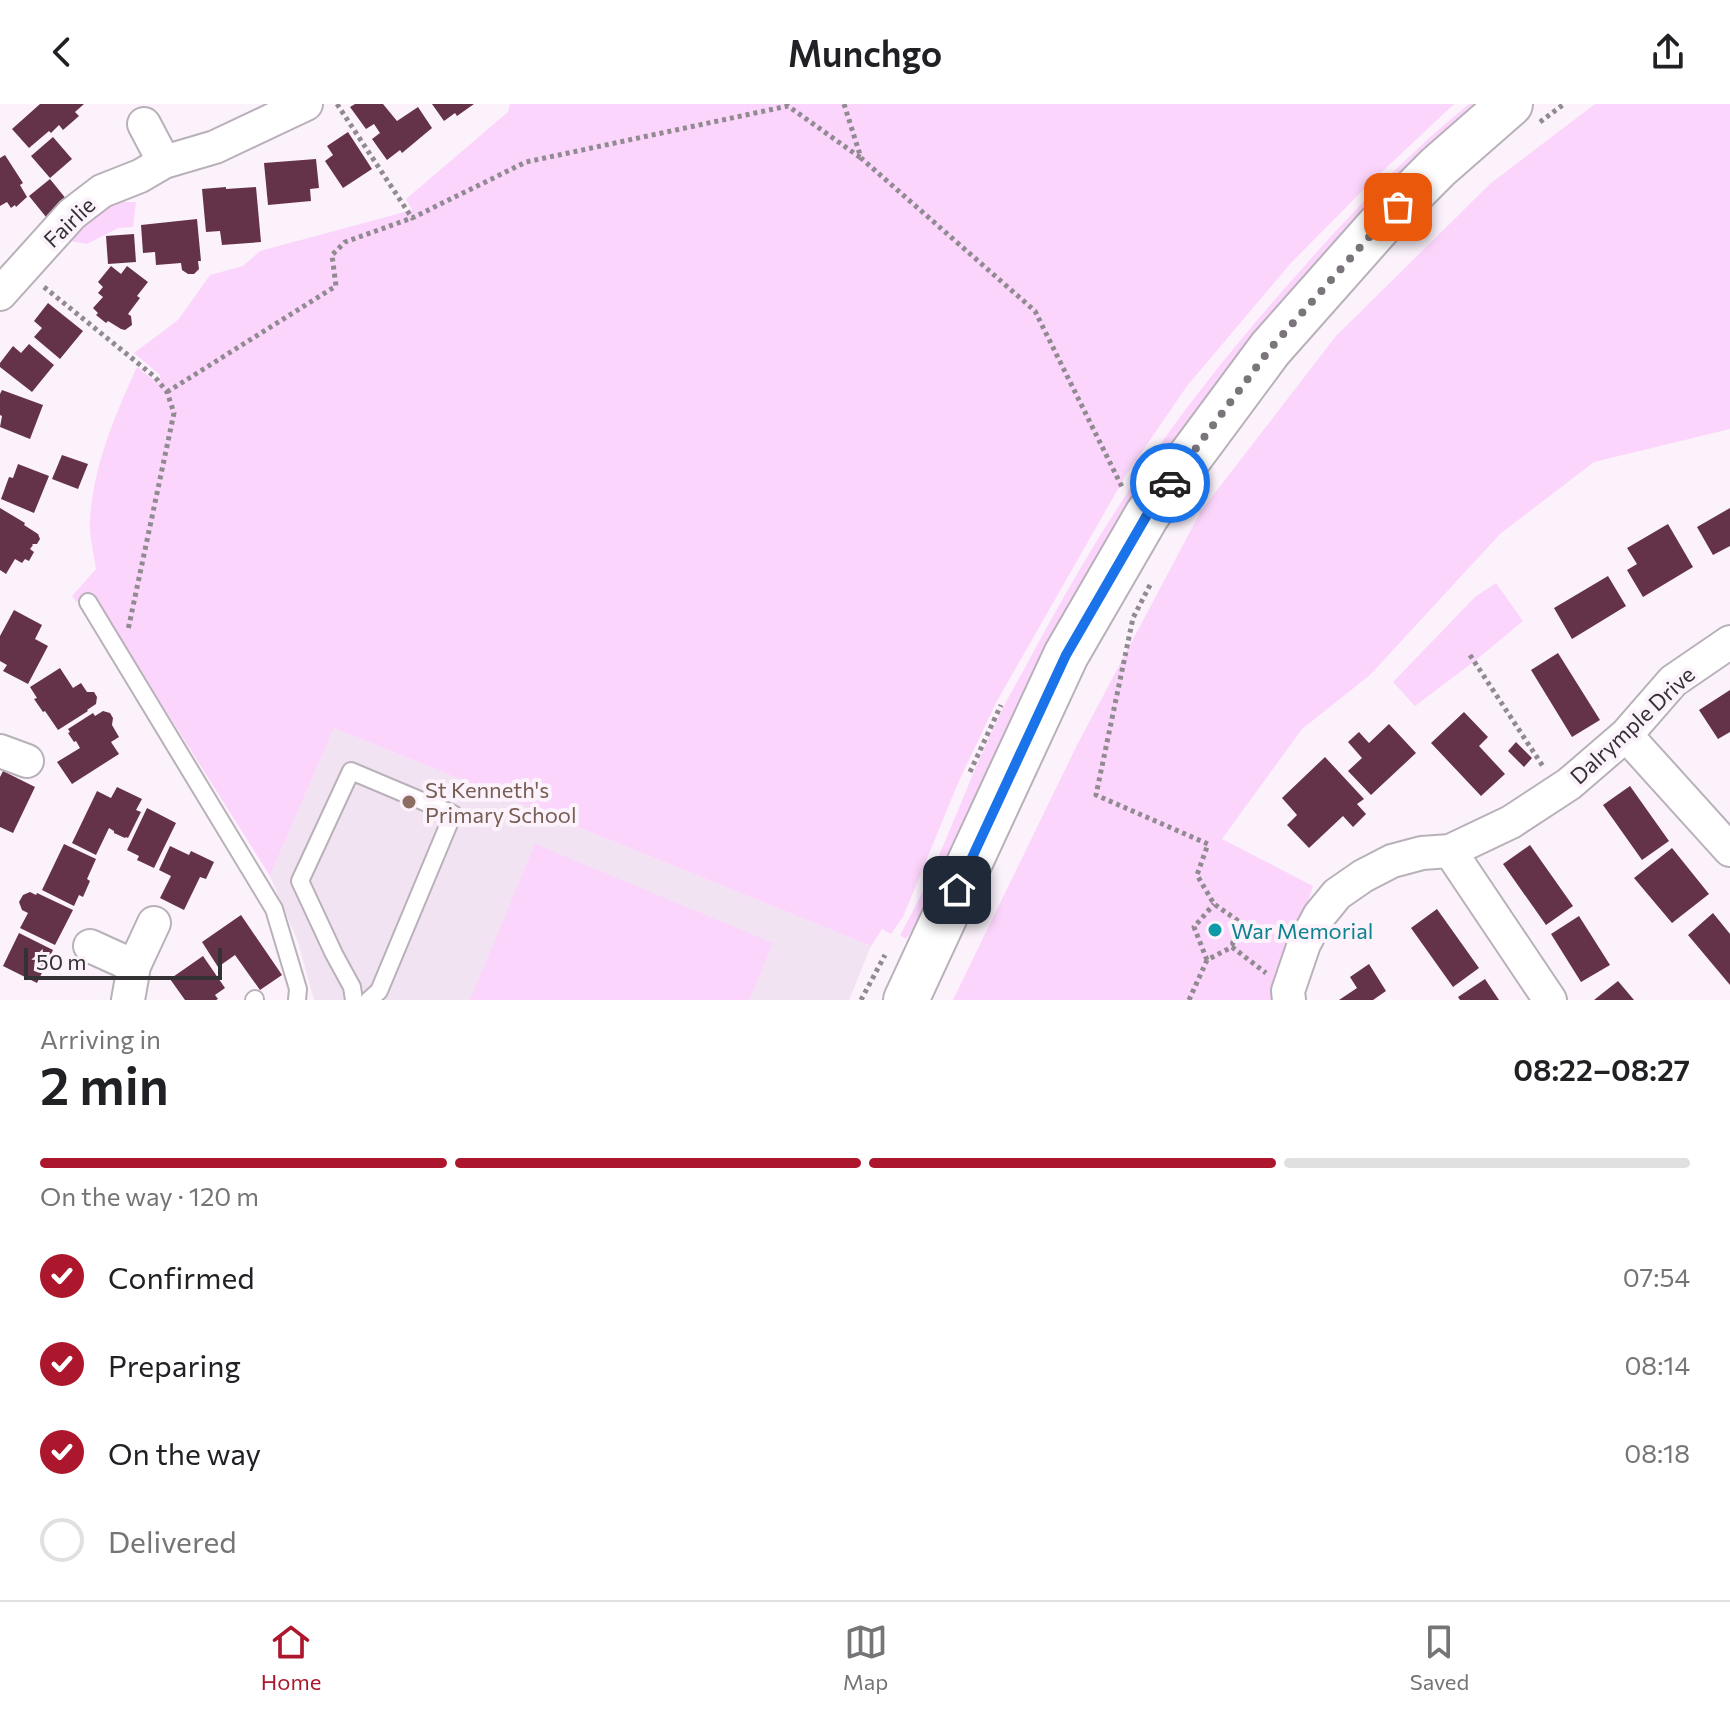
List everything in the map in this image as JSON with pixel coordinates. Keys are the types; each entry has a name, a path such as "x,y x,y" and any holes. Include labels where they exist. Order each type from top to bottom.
{"main road":[{"path":"906,1000 1066,655 1147,515 1270,349 1369,238 1438,167 1520,117"}],"street":[{"name":"Fairlie","path":"0,294 11,260 102,191 140,176 164,162 215,147 306,104"},
{"path":"144,124 164,162"},
{"name":"Dalrymple Drive","path":"1289,996 1304,944 1319,916 1337,894 1392,861 1422,853 1450,851 1511,822 1569,784 1626,735 1673,681 1730,642"},
{"path":"1626,735 1730,850"},
{"path":"1450,851 1550,1000"},
{"path":"128,1000 134,966 154,923"},
{"path":"90,946 134,966"}],"lane":[{"path":"88,602 274,909 298,989 297,1000"},
{"path":"354,1000 352,987 300,881 351,771 453,814 379,991 369,1000"}],"path":[{"path":"337,104 412,218"},
{"path":"844,104 861,158"},
{"path":"1520,117 1564,104"},
{"path":"167,392 336,286 332,255 345,242 412,218 526,162 788,106 861,158 1035,311 1123,490"},
{"path":"11,260 155,377 167,392 174,413 122,656"},
{"path":"1155,576 1133,618 1096,795 1208,844 1197,875 1214,904 1237,920 1232,947"},
{"path":"1470,655 1559,791"},
{"path":"1207,960 1194,927 1214,904"},
{"path":"1232,947 1289,996"},
{"path":"1189,1000 1207,960 1232,947"}],"shaded area":[{"path":"510,104 1454,104 1290,264 1187,386 1126,475 997,701 958,783 903,917 891,934 882,929 871,946 334,728 270,876 93,595 76,602 72,596 96,569 90,520 96,480 106,442 137,367 159,384 160,375 134,353 178,320 210,275 243,266 260,251 412,210 406,199 508,112"},
{"path":"1469,104 1487,104 1342,239 949,875 906,939 900,935 927,883 1006,703 1085,561 1158,448 1194,398 1313,256 1399,166"},
{"path":"1595,104 1730,104 1730,429 1594,462 1500,534 1370,675 1302,729 1222,839 1313,886 1276,1000 953,1000 1076,747 1201,511 1336,336 1491,183"},
{"path":"104,202 136,202 133,227 118,228 87,244 64,240"},
{"path":"1496,583 1523,621 1415,706 1393,682 1475,597"},
{"name":"St Kenneth's Primary School","path":"334,728 871,946 849,1000 314,1000 298,942 270,876"},
{"path":"535,844 773,943 749,1000 470,1000"}],"building":[{"path":"40,104 84,104 75,112 79,116 63,130 59,125 29,148 12,129"},
{"path":"355,104 383,104 397,121 418,107 432,128 402,153 400,150 387,160 372,139 380,133 374,124 366,129 350,107"},
{"path":"432,104 474,104 444,121"},
{"path":"348,132 372,169 343,188 325,161 333,155 327,146"},
{"path":"53,137 72,159 50,178 31,156"},
{"path":"5,155 23,183 20,185 27,197 11,208 7,202 0,206 0,158"},
{"path":"316,159 319,188 310,189 311,201 268,205 264,163"},
{"path":"50,179 67,200 46,217 29,196"},
{"path":"256,187 261,242 222,245 220,231 206,232 202,189"},
{"path":"197,219 201,261 198,261 199,269 194,274 182,270 181,263 156,265 155,252 143,253 141,225"},
{"path":"134,234 136,262 108,264 106,236"},
{"path":"111,266 121,274 127,266 148,282 128,314 132,325 125,330 108,321 106,323 93,308 103,297 98,293 103,287 98,282"},
{"path":"48,303 83,331 60,359 34,337 42,328 34,321"},
{"path":"29,344 54,365 32,392 0,367 13,346 21,353"},
{"path":"2,390 43,405 30,439 0,427"},
{"path":"62,455 88,464 78,489 52,479"},
{"path":"18,464 49,476 34,513 1,499 9,477 13,478"},
{"path":"0,508 25,523 40,539 37,544 32,544 30,549 34,552 29,561 25,559 22,563 15,559 6,574 0,570"},
{"path":"1730,508 1730,546 1713,555 1697,527"},
{"path":"1668,524 1693,567 1643,597 1627,570 1637,564 1627,548"},
{"path":"1608,576 1626,606 1572,639 1554,608"},
{"path":"14,610 42,625 35,639 48,646 28,684 3,671 7,665 0,661 0,636"},
{"path":"1558,653 1600,720 1572,737 1531,670"},
{"path":"60,668 73,688 81,683 87,692 94,692 97,697 96,704 88,711 58,730 34,699 37,698 30,687"},
{"path":"1730,690 1730,732 1718,739 1699,710"},
{"path":"103,711 113,718 112,725 119,737 111,742 119,754 72,784 57,762 80,748 68,729 93,713 95,716"},
{"path":"1464,712 1488,737 1479,746 1505,774 1481,796 1431,743"},
{"path":"1389,724 1416,753 1371,795 1348,771 1362,758 1348,742 1359,732 1369,743"},
{"path":"1516,742 1532,758 1524,767 1508,751"},
{"path":"1325,757 1364,799 1357,804 1366,814 1353,827 1343,816 1309,848 1287,825 1297,815 1282,798"},
{"path":"3,771 35,787 13,833 0,827 0,777"},
{"path":"1630,786 1669,841 1642,860 1603,805"},
{"path":"117,787 142,799 136,810 141,812 128,838 109,828 96,855 72,843 97,791 111,798"},
{"path":"147,808 176,823 154,868 137,860 139,856 127,850"},
{"path":"64,844 96,859 83,897 79,895 74,906 42,890"},
{"path":"1530,845 1573,906 1546,925 1503,864"},
{"path":"170,846 189,855 191,851 214,862 206,879 200,877 184,910 160,898 171,876 159,870"},
{"path":"1672,848 1709,894 1672,923 1634,878"},
{"path":"30,892 73,910 55,945 20,928 28,913 22,910 19,902 23,895"},
{"path":"1437,909 1479,968 1453,987 1411,928"},
{"path":"1713,913 1730,934 1730,985 1688,935"},
{"path":"241,915 282,975 260,990 235,955 218,967 202,942"},
{"path":"1579,916 1610,965 1581,982 1551,934"},
{"path":"19,933 53,950 37,983 3,966"},
{"path":"203,956 225,988 215,995 216,1000 185,1000 170,979"},
{"path":"1369,964 1386,991 1373,1000 1339,1000 1357,988 1350,977"},
{"path":"1485,979 1499,1000 1460,1000 1458,997"},
{"path":"1618,981 1634,1000 1594,1000"}],"way so far":[{"path":"1170,483 1270,349 1398,207"}],"place":[{"name":"St Kenneth's Primary School","path":"409,802"},
{"name":"War Memorial","path":"1215,930"}],"route":[{"path":"957,890 1066,655 1147,515 1170,483"}]}
